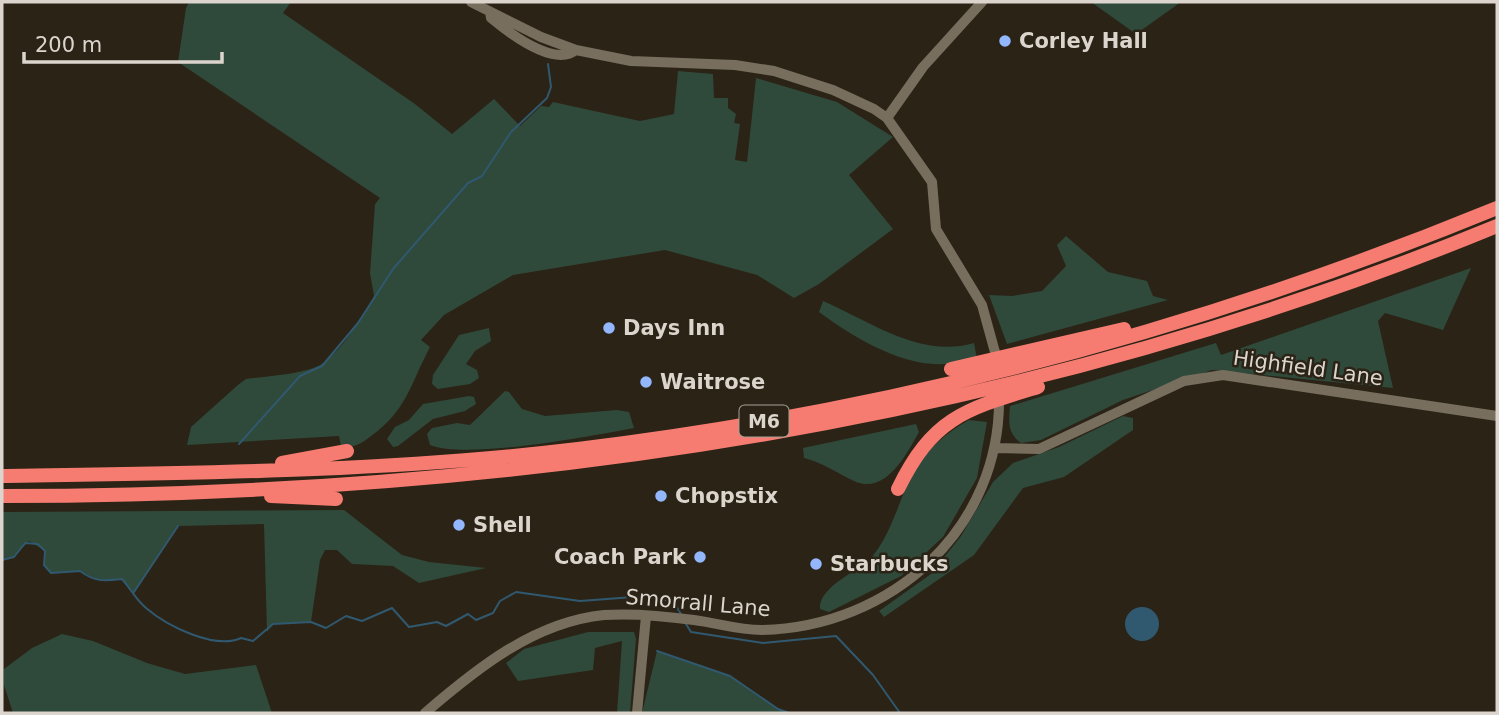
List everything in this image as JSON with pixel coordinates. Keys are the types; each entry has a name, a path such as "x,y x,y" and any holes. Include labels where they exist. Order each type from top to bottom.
{"highway":[{"name":"M6","path":"2,476 214,472 416,464 524,455 670,436 816,412 1071,354 1238,305 1368,260 1497,208"},
{"name":"M6","path":"2,496 208,492 465,475 674,451 840,423 967,396 1176,341 1419,258 1497,226"},
{"path":"951,369 1165,319 1368,260"},
{"path":"898,489 914,457 934,432 962,413 1176,341"},
{"path":"214,472 347,452"},
{"path":"208,492 336,499"}],"street":[{"path":"471,2 541,37 576,50 631,61 735,65 774,72 834,90 887,118 932,182 936,229 982,305 996,353 999,415 994,449"},
{"path":"887,118 923,67 982,2"},
{"name":"Highfield Lane","path":"994,449 1039,449 1184,381 1223,375 1497,416"},
{"name":"Smorrall Lane","path":"425,713 477,671 523,640 544,631 604,615 689,620 729,627 793,628 848,615 886,595 927,566 959,529 981,490 994,449"},
{"path":"637,713 646,616"}],"green space":[{"path":"189,2 291,2 283,13 415,104 452,134 494,99 520,126 541,106 549,107 553,102 640,121 674,114 678,71 713,74 714,98 728,98 728,108 736,114 734,123 740,124 735,160 747,162 756,78 837,102 893,137 849,175 893,229 819,284 794,298 757,275 665,250 513,275 444,315 421,340 430,347 407,396 383,426 360,443 349,447 341,446 339,436 187,445 191,427 246,379 308,370 324,362 341,346 374,296 370,273 375,204 380,198 178,62"},
{"path":"1091,2 1181,2 1136,34"},
{"path":"1066,236 1108,272 1147,281 1153,296 1168,300 1007,344 989,295 1012,296 1042,291 1066,266 1057,245"},
{"path":"1471,268 1443,330 1385,313 1378,321 1393,388 1212,370 1123,400 1041,440 1021,443 1011,431 1010,406 1216,343 1221,355"},
{"path":"823,301 896,336 915,342 954,347 974,343 977,359 952,364 928,364 894,355 846,331 819,312"},
{"path":"489,328 491,341 475,351 466,364 477,370 479,378 470,384 438,389 432,384 433,375 459,335"},
{"path":"505,391 509,392 522,409 545,416 617,410 629,412 634,428 499,448 448,449 430,445 427,434 432,428 457,423 470,425"},
{"path":"474,397 476,404 465,411 433,419 398,446 393,447 387,439 395,427 409,420 423,404"},
{"path":"1123,416 1133,418 1133,430 1064,477 1023,488 974,555 884,617 879,611 931,574 961,536 993,482 1013,463 1059,447"},
{"path":"969,420 987,422 977,478 943,537 901,576 829,612 820,609 829,589 863,565 879,547 912,475 929,450"},
{"path":"916,424 919,432 902,461 876,483 854,481 804,458 803,448"},
{"path":"344,510 402,555 429,562 486,568 419,583 393,566 352,564 337,550 325,550 320,560 311,622 273,624 267,632 264,524 178,526 134,593 122,579 100,581 80,571 51,573 44,565 45,551 29,541 14,557 2,560 2,512"},
{"path":"588,632 634,632 636,639 630,713 617,713 622,641 595,648 593,670 518,681 506,663 524,649"},
{"path":"62,634 93,641 147,663 185,674 256,665 272,713 13,713 4,685 4,669 32,648"},
{"path":"657,651 730,676 778,709 789,713 642,713"}],"water":[{"path":"1142,607 1154,612 1159,624 1154,636 1142,641 1130,636 1125,624 1130,612"}],"waterway":[{"path":"239,444 300,376 322,366 358,323 393,269 468,183 482,176 511,132 547,98 551,87 548,64"},
{"path":"134,592 178,526"},
{"path":"2,560 14,557 25,543 38,544 45,551 44,565 51,573 80,571 100,580 122,579 140,602 155,615 178,629 218,641 241,638 253,641 273,624 311,622 326,628 346,616 362,621 392,608 409,627 437,622 446,626 468,614 476,620 493,613 500,601 516,592 580,601 647,596 674,602 682,616"},
{"path":"686,624 691,632 763,643 836,636 873,675 900,713"},
{"path":"657,651 730,676 778,709 789,713"}],"place":[{"name":"Corley Hall","path":"1005,41"},
{"name":"Days Inn","path":"609,328"},
{"name":"Waitrose","path":"646,382"},
{"name":"Chopstix","path":"661,496"},
{"name":"Shell","path":"459,525"},
{"name":"Coach Park","path":"700,557"},
{"name":"Starbucks","path":"816,564"}]}
